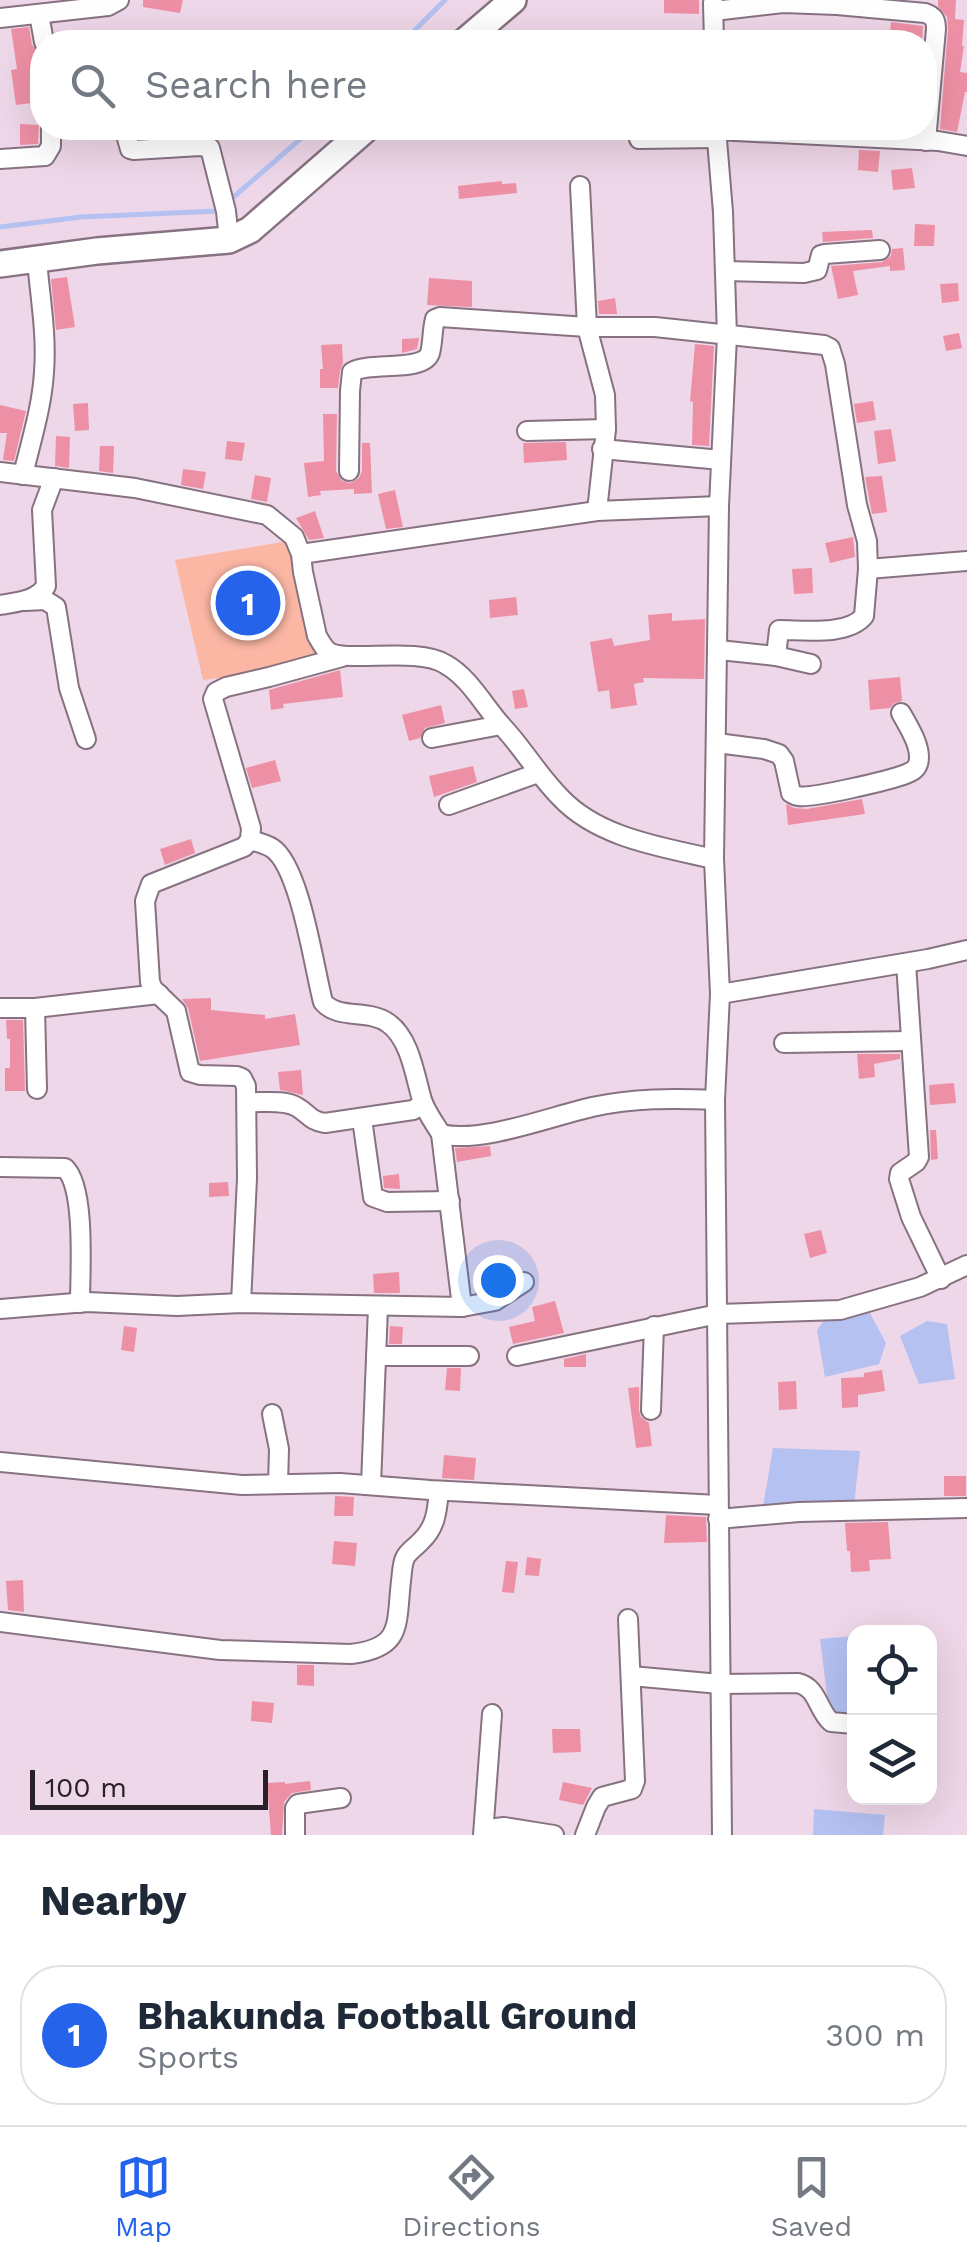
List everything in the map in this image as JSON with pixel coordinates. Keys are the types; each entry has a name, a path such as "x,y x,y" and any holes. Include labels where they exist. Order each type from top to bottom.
{"street":[{"path":"0,18 108,6 120,0"},
{"path":"478,30 512,0"},
{"path":"713,6 912,6 932,16 935,30"},
{"path":"39,14 42,30"},
{"path":"0,159 45,156 51,140"},
{"path":"127,140 134,150 210,148 229,240"},
{"path":"0,264 229,240 250,230 353,140"},
{"path":"717,140 728,336 720,460 714,859 720,994 715,1100 722,1835"},
{"path":"926,140 967,146"},
{"path":"580,186 587,327 605,395 606,429 597,511"},
{"path":"725,271 804,274 817,270 825,254 880,250"},
{"path":"23,474 44,374 45,343 36,260"},
{"path":"349,471 352,372 362,366 420,363 427,359 435,319 440,317 587,327 655,327 824,345 830,348 836,364 857,505 867,541 864,616 855,626 842,629 779,630 776,656"},
{"path":"527,430 606,429"},
{"path":"602,450 720,460"},
{"path":"0,472 134,488 267,514 294,537 302,554 302,572 317,636 330,653 423,657 442,662 471,689 563,801 598,827 714,859"},
{"path":"25,601 42,594 46,586 42,510 54,478"},
{"path":"302,554 597,511 720,506"},
{"path":"868,570 967,561"},
{"path":"0,605 44,600 56,607 69,688 86,739"},
{"path":"718,650 812,664"},
{"path":"241,1303 246,1086 242,1078 190,1072 176,1010 150,982 145,901 151,884 244,846 250,840 251,828 214,699 216,692 226,686 344,656"},
{"path":"717,742 774,751 784,761 791,794 812,795 916,769 917,748 900,713"},
{"path":"432,738 502,726"},
{"path":"448,806 538,773"},
{"path":"250,840 270,846 287,869 302,910 327,1008 386,1021 396,1030 412,1060 423,1104 441,1134 462,1307"},
{"path":"720,994 967,950"},
{"path":"906,963 919,1157 900,1173 900,1179 910,1217 940,1279"},
{"path":"0,1008 35,1008 159,994"},
{"path":"35,1008 37,1089"},
{"path":"784,1043 911,1041"},
{"path":"441,1134 465,1137 594,1106 664,1097 715,1100"},
{"path":"246,1102 289,1104 298,1107 312,1122 325,1124 413,1110 423,1104"},
{"path":"362,1118 373,1197 377,1201 450,1202"},
{"path":"0,1167 66,1168 73,1176 78,1202 80,1303"},
{"path":"517,1356 718,1314 840,1310 940,1279 967,1265"},
{"path":"0,1309 80,1303 462,1307 495,1301 524,1282"},
{"path":"371,1485 378,1306"},
{"path":"651,1410 654,1326"},
{"path":"376,1356 468,1356"},
{"path":"272,1414 279,1449 278,1484"},
{"path":"0,1462 242,1485 371,1485 718,1512 967,1508"},
{"path":"0,1622 220,1650 370,1652 392,1638 406,1554 431,1532 439,1491"},
{"path":"585,1835 602,1797 632,1789 635,1781 628,1618"},
{"path":"631,1676 720,1684 806,1685 831,1722 847,1723"},
{"path":"485,1835 492,1714"},
{"path":"295,1835 298,1804 341,1798"},
{"path":"485,1835 504,1827 554,1835"}],"shaded area":[{"path":"289,541 327,644 315,659 269,672 203,680 175,560"}],"water":[{"path":"865,1304 886,1343 879,1364 825,1377 817,1330 833,1309"},
{"path":"927,1321 947,1324 955,1379 919,1384 900,1336"},
{"path":"773,1448 860,1451 854,1505 763,1507"},
{"path":"847,1637 847,1718 830,1718 820,1639"},
{"path":"814,1809 885,1815 883,1835 813,1835"}],"building":[{"path":"143,0 183,0 180,13 143,7"},
{"path":"664,0 699,0 699,14 664,13"},
{"path":"938,0 956,0 955,19 964,20 960,72 967,73 967,92 957,132 940,129 948,29"},
{"path":"891,22 923,26 923,30 890,30"},
{"path":"29,27 30,103 16,105 11,70 17,69 11,29"},
{"path":"20,124 30,125 30,140 38,140 38,144 20,145"},
{"path":"859,150 880,151 878,172 858,170"},
{"path":"912,168 915,188 893,190 891,170"},
{"path":"516,183 517,193 459,199 458,186"},
{"path":"915,224 935,225 934,246 914,246"},
{"path":"872,230 873,238 823,242 822,232"},
{"path":"903,248 905,270 890,271 890,266 853,271 858,295 838,299 831,266 882,262 891,256 892,249"},
{"path":"67,277 75,327 56,330 51,279"},
{"path":"429,278 472,281 472,307 427,305"},
{"path":"958,283 959,301 942,303 940,284"},
{"path":"615,298 617,314 599,314 598,301"},
{"path":"959,333 962,348 946,351 943,336"},
{"path":"419,338 417,349 402,353 402,339"},
{"path":"342,344 338,388 320,388 321,345"},
{"path":"695,344 714,346 709,446 692,445 690,401"},
{"path":"873,401 876,420 857,423 854,404"},
{"path":"88,403 89,430 75,431 73,404"},
{"path":"0,405 26,411 14,461 3,460 7,433 0,433"},
{"path":"323,414 337,414 336,471 342,481 350,483 359,478 362,443 370,443 372,493 354,494 354,489 320,491 321,495 308,497 304,463 324,461"},
{"path":"891,429 896,461 878,464 874,431"},
{"path":"56,436 70,437 69,468 55,466"},
{"path":"227,441 245,443 242,461 225,459"},
{"path":"566,442 567,460 524,463 523,443"},
{"path":"100,446 114,446 113,473 99,471"},
{"path":"183,469 206,472 203,489 181,485"},
{"path":"255,475 271,478 267,502 251,499"},
{"path":"882,476 887,512 872,514 865,477"},
{"path":"395,490 403,527 386,529 378,494"},
{"path":"315,511 324,538 309,540 296,518"},
{"path":"853,537 855,557 830,563 825,543"},
{"path":"812,568 813,593 794,594 792,569"},
{"path":"516,597 518,615 490,618 489,600"},
{"path":"672,613 672,621 705,619 704,679 643,678 644,682 634,684 637,705 611,709 609,690 598,692 590,642 612,638 614,646 650,640 648,615"},
{"path":"340,670 343,697 283,704 284,708 271,710 269,690"},
{"path":"900,677 902,701 890,708 870,710 868,680"},
{"path":"524,689 528,707 515,709 512,691"},
{"path":"441,705 445,723 425,728 420,738 409,741 402,715"},
{"path":"275,760 281,781 252,788 246,768"},
{"path":"473,766 477,782 434,797 429,776"},
{"path":"862,799 865,814 788,825 786,804 807,809"},
{"path":"191,839 195,853 165,865 160,849"},
{"path":"211,998 211,1010 265,1015 265,1019 295,1014 300,1045 200,1061 188,1008 182,999"},
{"path":"6,1020 23,1020 25,1091 5,1091 5,1068 10,1068"},
{"path":"857,1054 900,1054 900,1059 874,1064 875,1077 859,1079"},
{"path":"301,1070 303,1095 280,1090 278,1072"},
{"path":"954,1083 956,1103 930,1105 929,1085"},
{"path":"930,1130 936,1130 938,1159 931,1160"},
{"path":"490,1146 491,1156 457,1162 455,1148"},
{"path":"399,1174 400,1189 384,1188 383,1176"},
{"path":"228,1182 229,1196 209,1197 209,1183"},
{"path":"821,1230 827,1253 810,1258 804,1234"},
{"path":"399,1272 400,1293 374,1293 373,1274"},
{"path":"555,1301 564,1333 513,1344 509,1327 535,1321 532,1307"},
{"path":"124,1326 137,1328 134,1352 121,1350"},
{"path":"390,1326 403,1327 402,1344 389,1344"},
{"path":"586,1354 586,1367 564,1367 564,1359"},
{"path":"447,1368 461,1368 460,1391 445,1390"},
{"path":"882,1370 885,1391 858,1395 858,1407 842,1408 841,1378 864,1377 864,1373"},
{"path":"796,1381 797,1409 779,1410 778,1382"},
{"path":"639,1387 639,1411 649,1423 652,1446 636,1448 628,1388"},
{"path":"444,1455 476,1458 474,1480 442,1478"},
{"path":"944,1476 966,1476 966,1496 944,1496"},
{"path":"335,1496 354,1497 353,1516 334,1516"},
{"path":"666,1515 706,1517 707,1542 664,1543"},
{"path":"888,1522 891,1559 869,1560 870,1571 851,1572 845,1523"},
{"path":"334,1541 357,1543 355,1566 332,1564"},
{"path":"527,1557 541,1559 539,1576 525,1575"},
{"path":"506,1561 518,1562 514,1593 502,1592"},
{"path":"23,1580 24,1612 8,1610 6,1581"},
{"path":"297,1665 314,1665 314,1686 297,1685"},
{"path":"252,1701 274,1703 272,1723 251,1721"},
{"path":"552,1729 580,1729 581,1752 553,1753"},
{"path":"310,1781 311,1790 292,1793 284,1802 282,1835 271,1835 267,1783"},
{"path":"563,1782 592,1788 583,1805 559,1800"}],"waterway":[{"path":"415,30 445,0"},
{"path":"229,201 299,140"},
{"path":"0,227 81,217 221,209"}],"place":[{"name":"Bhakunda Football Ground","path":"248,603"}]}
